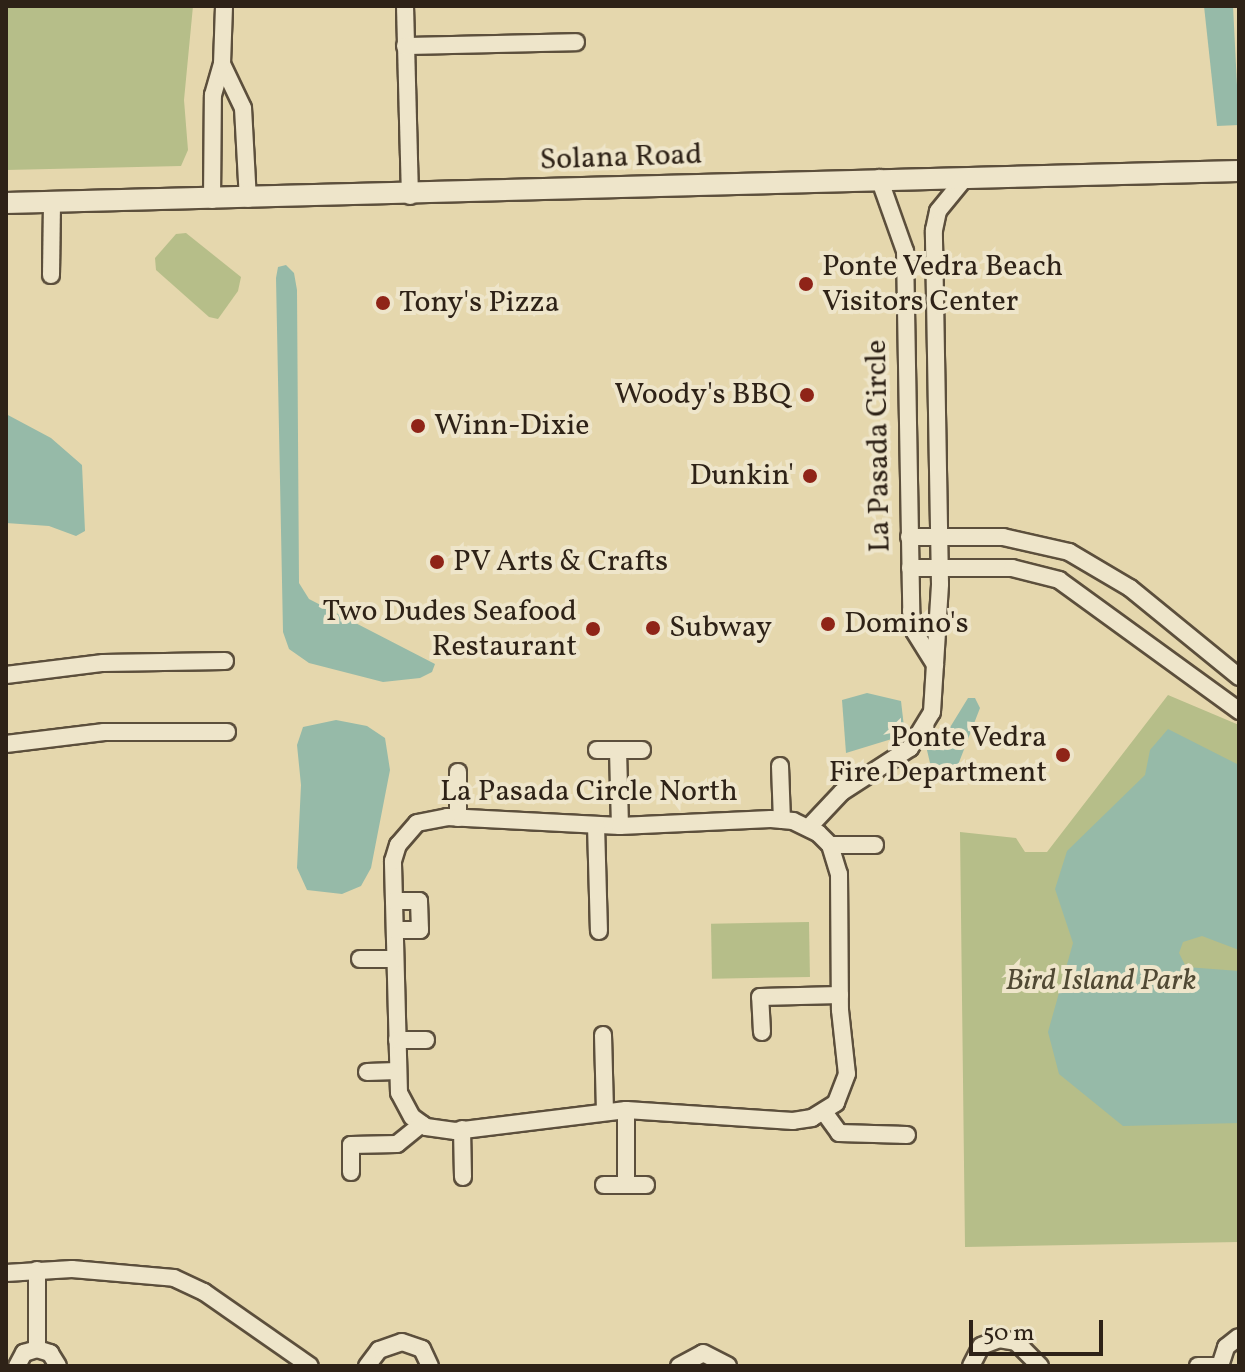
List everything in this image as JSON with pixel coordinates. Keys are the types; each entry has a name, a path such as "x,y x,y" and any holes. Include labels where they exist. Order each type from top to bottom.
{"street":[{"path":"212,200 213,95 222,64 224,6"},
{"path":"405,6 410,196"},
{"path":"405,46 576,42"},
{"path":"222,64 243,108 248,199"},
{"name":"Solana Road","path":"6,203 410,196 879,178 1239,171"},
{"name":"La Pasada Circle","path":"879,178 905,251 909,537 914,631 935,665"},
{"name":"La Pasada Circle","path":"809,827 842,792 898,758 923,731 936,691 939,568 934,230 938,211 965,178"},
{"path":"51,275 52,202"},
{"path":"909,537 1003,537 1069,552 1101,567 1239,677"},
{"path":"910,568 1012,568 1059,580 1104,608 1176,666 1239,711"},
{"path":"1176,666 1195,642"},
{"path":"6,675 103,663 225,661"},
{"path":"6,744 104,732 227,732"},
{"path":"597,750 642,750"},
{"path":"618,750 620,826"},
{"path":"780,766 782,820"},
{"path":"458,772 458,818"},
{"name":"La Pasada Circle North","path":"394,901 393,861 405,833 417,823 458,818 620,826 782,820 809,827"},
{"path":"596,825 599,931"},
{"path":"395,930 420,930 419,901 394,901 397,1075 404,1106 422,1124 442,1131 626,1110 793,1121 830,1108 847,1074 840,995 839,874 830,845 809,827"},
{"path":"830,845 875,845"},
{"path":"360,959 395,959"},
{"path":"762,1032 760,997 840,995"},
{"path":"603,1035 605,1111"},
{"path":"397,1040 426,1040"},
{"path":"367,1072 397,1075"},
{"path":"830,1108 839,1133 907,1135"},
{"path":"626,1110 626,1185"},
{"path":"351,1172 351,1145 397,1144 422,1124"},
{"path":"462,1129 463,1177"},
{"path":"604,1185 646,1185"},
{"path":"37,1270 37,1349"},
{"path":"6,1273 37,1270 174,1278 204,1292 310,1366"},
{"path":"1198,1366 1220,1366 1226,1347 1239,1337"},
{"path":"971,1366 981,1346 999,1339 1016,1342 1040,1366"},
{"path":"367,1366 379,1350 402,1342 422,1349 430,1366"},
{"path":"17,1366 24,1353 37,1349 50,1353 58,1366"},
{"path":"679,1366 703,1353 728,1366"}],"green space":[{"path":"6,6 193,6 184,100 188,150 181,166 6,170"},
{"path":"186,233 241,277 238,291 218,319 209,317 156,270 155,258 176,234"},
{"name":"Bird Island Park","path":"1168,695 1239,725 1239,1242 965,1247 960,832 1016,838 1025,852 1047,852"},
{"path":"809,922 810,977 712,979 711,924"}],"shaded area":[{"path":"1204,6 1233,6 1239,125 1217,126"},
{"path":"286,265 294,273 297,290 299,583 309,599 435,664 432,672 420,678 383,682 309,663 289,649 283,632 276,278 278,267"},
{"path":"6,414 51,438 82,465 85,531 76,536 49,526 6,523"},
{"path":"867,693 901,701 904,727 895,738 846,753 842,700"},
{"path":"968,698 975,698 980,708 958,765 946,770 930,763 926,746 949,729"},
{"path":"336,720 367,726 385,738 390,770 371,868 361,886 342,894 307,890 297,868 301,785 297,745 303,727"},
{"path":"1168,729 1239,765 1239,950 1202,936 1183,942 1179,953 1186,967 1239,971 1239,1123 1123,1126 1059,1074 1048,1032 1073,943 1055,889 1067,851 1145,775 1150,750"}],"place":[{"name":"Ponte Vedra Beach Visitors Center","path":"806,284"},
{"name":"Tony's Pizza","path":"383,303"},
{"name":"Woody's BBQ","path":"807,395"},
{"name":"Winn-Dixie","path":"418,426"},
{"name":"Dunkin'","path":"810,476"},
{"name":"PV Arts & Crafts","path":"437,562"},
{"name":"Domino's","path":"828,624"},
{"name":"Subway","path":"653,628"},
{"name":"Two Dudes Seafood Restaurant","path":"593,629"},
{"name":"Ponte Vedra Fire Department","path":"1063,755"}]}
